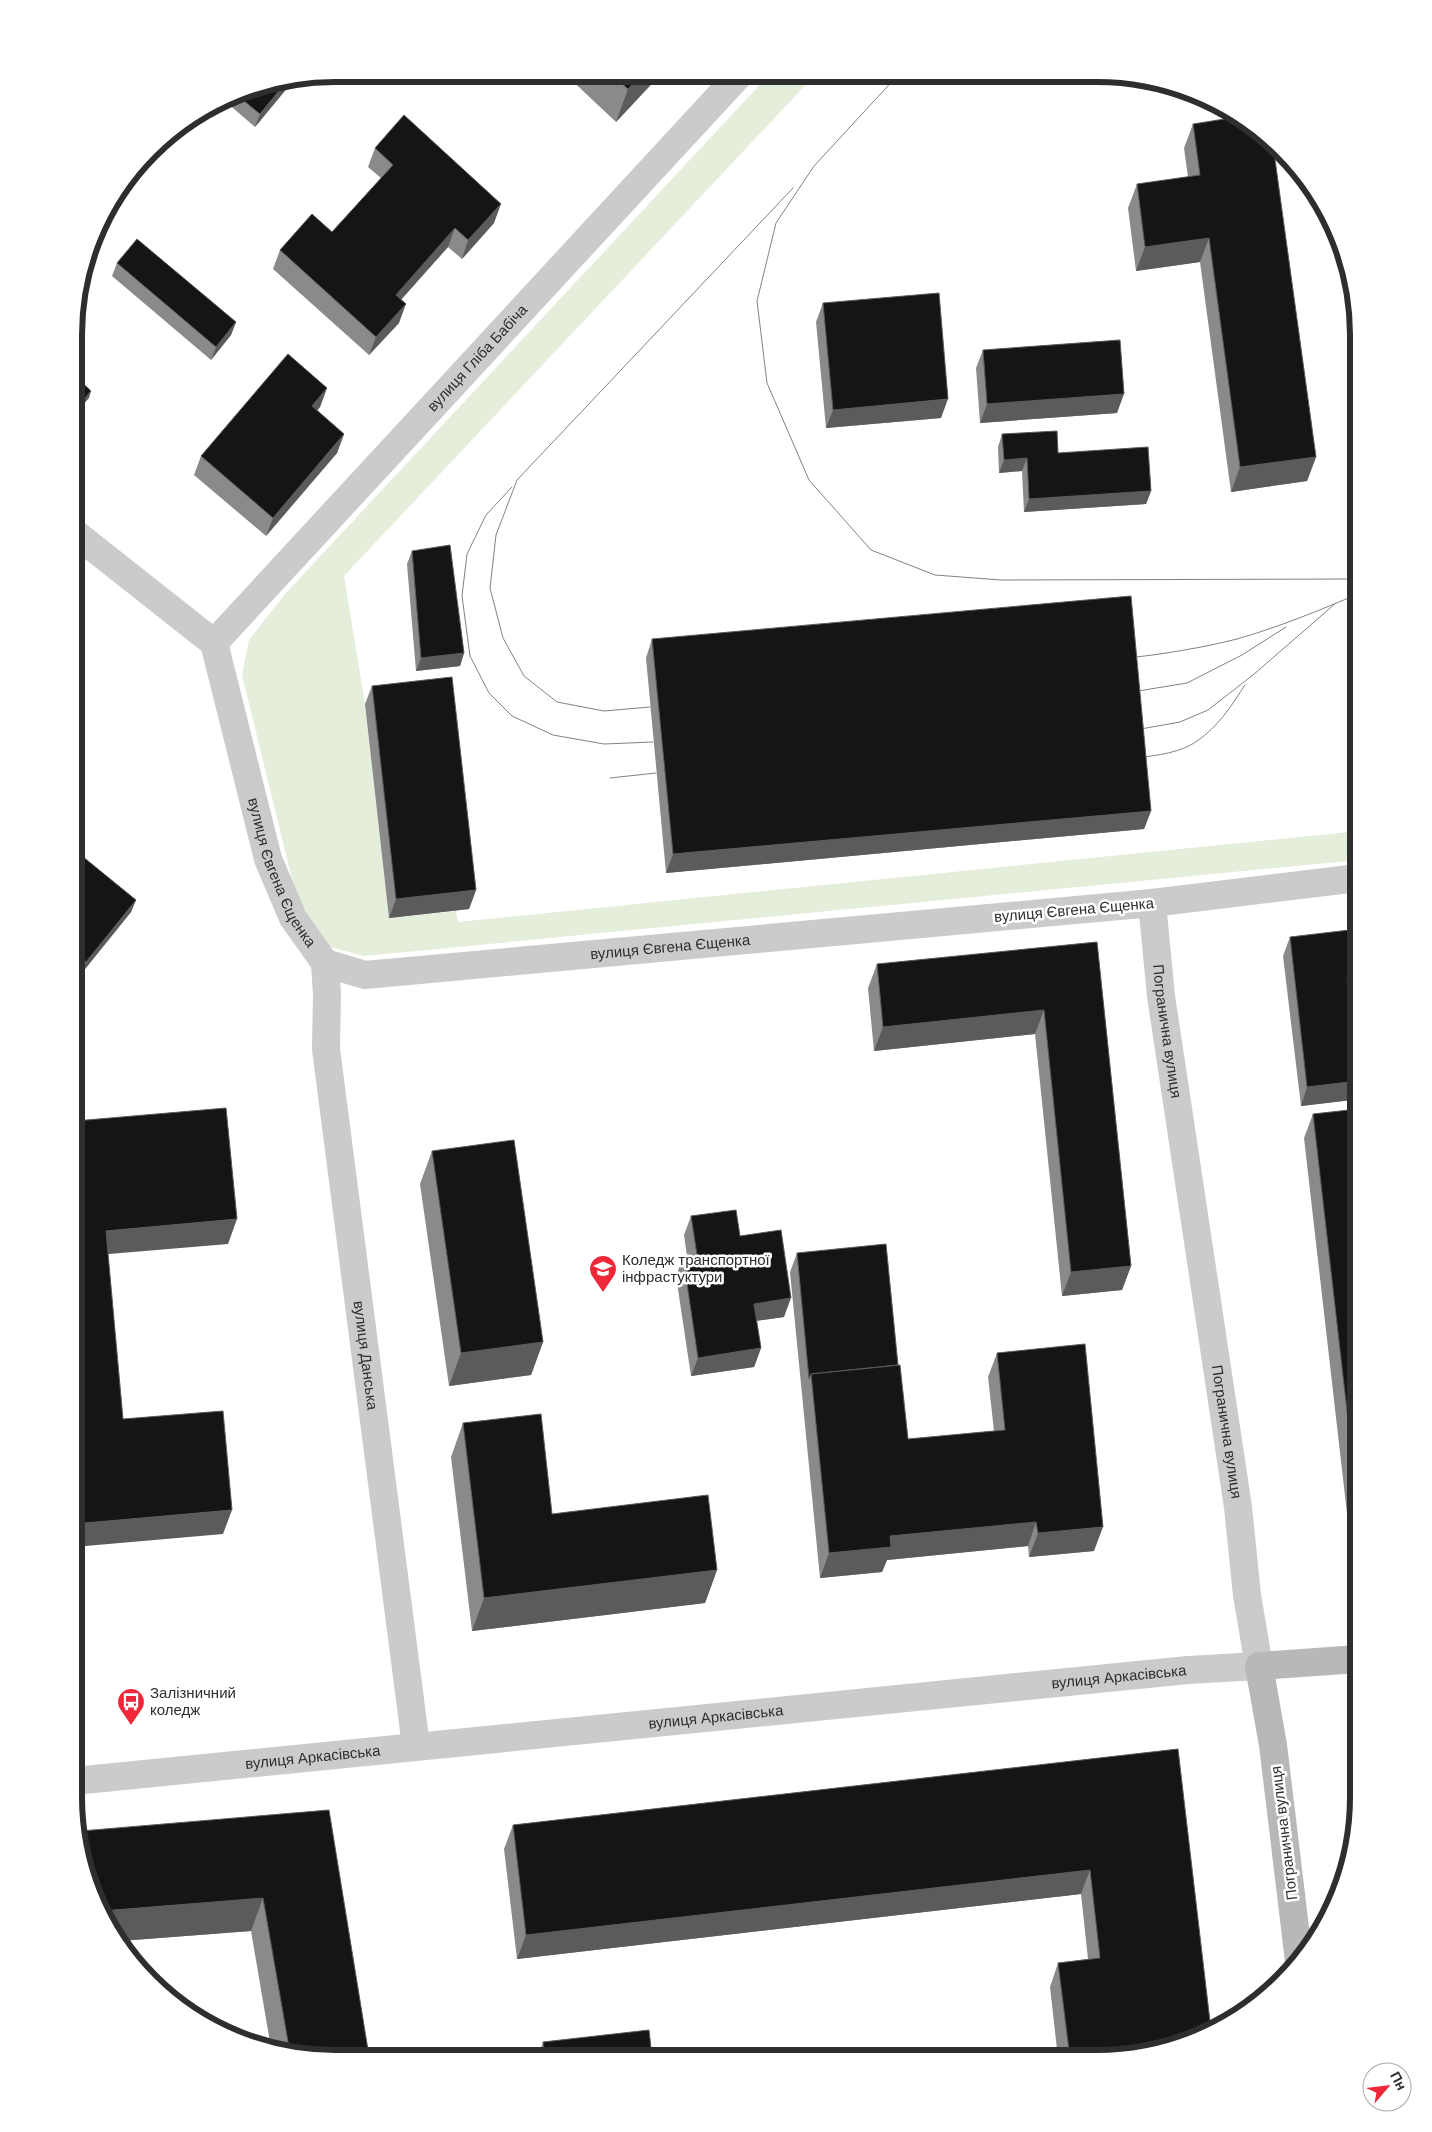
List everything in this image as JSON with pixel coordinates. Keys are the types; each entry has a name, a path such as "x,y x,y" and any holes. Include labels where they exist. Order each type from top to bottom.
{"main road":[{"name":"вулиця Аркасівська","path":"1259,1666 1350,1660"},
{"name":"Погранична вулиця","path":"1259,1666 1273,1745 1298,1949"}],"street":[{"name":"вулиця Гліба Бабіча","path":"214,643 732,83"},
{"path":"83,540 214,643"},
{"name":"вулиця Євгена Єщенка","path":"214,643 268,859 293,918 325,963 365,975 1152,903 1350,879"},
{"name":"Погранична вулиця","path":"1152,903 1163,1005 1238,1508 1247,1595 1259,1666"},
{"name":"вулиця Данська","path":"325,963 327,995 326,1049 416,1746"},
{"name":"вулиця Аркасівська","path":"83,1780 1178,1671 1259,1666"}],"green space":[{"path":"762,83 807,83 344,576 365,704 389,918 456,911 458,922 1350,832 1350,861 364,956 330,947 300,912 242,675 249,640 285,594"}],"building":[{"path":"621,83 634,83 628,89"},
{"path":"281,88 260,114 243,100"},
{"path":"404,115 501,204 468,240 455,228 396,295 406,304 376,337 280,250 312,214 332,232 393,165 375,148"},
{"path":"1227,119 1263,145 1275,157 1316,457 1240,467 1209,238 1145,247 1137,184 1200,175 1193,124"},
{"path":"137,239 236,322 216,347 117,263"},
{"path":"939,293 948,399 833,410 823,303"},
{"path":"1120,340 1124,394 987,404 983,350"},
{"path":"288,354 327,388 312,406 344,434 273,518 201,456"},
{"path":"83,384 91,391 83,401"},
{"path":"1057,431 1058,453 1148,447 1151,491 1029,499 1027,458 1004,460 1002,434"},
{"path":"450,545 464,653 421,658 412,551"},
{"path":"1131,596 1151,811 673,854 652,639"},
{"path":"452,677 476,890 396,899 372,686"},
{"path":"83,857 136,900 86,962 83,960"},
{"path":"1350,930 1350,980 1347,980 1350,1006 1350,1082 1307,1087 1290,937"},
{"path":"1097,942 1131,1266 1071,1272 1044,1010 883,1027 877,964"},
{"path":"226,1108 237,1219 106,1231 123,1419 223,1411 232,1510 83,1523 83,1120"},
{"path":"1350,1110 1350,1437 1313,1114"},
{"path":"514,1140 543,1342 461,1353 432,1151"},
{"path":"736,1210 740,1236 781,1230 791,1298 754,1304 761,1348 698,1358 683,1257 697,1255 691,1216"},
{"path":"886,1244 898,1365 811,1374 809,1379 797,1253"},
{"path":"1085,1344 1103,1527 1038,1533 1036,1522 890,1536 891,1547 829,1553 811,1374 900,1365 908,1439 1005,1430 997,1353"},
{"path":"541,1414 552,1514 708,1495 717,1570 484,1598 463,1423"},
{"path":"1178,1749 1210,2022 1178,2036 1146,2045 1113,2049 1069,2050 1058,1963 1100,1958 1090,1870 526,1935 513,1825"},
{"path":"329,1810 368,2050 319,2049 289,2045 263,1898 110,1910 91,1862 85,1831"},
{"path":"649,2030 651,2050 544,2050 543,2042"}],"tram line":[{"path":"891,83 814,166 776,223 757,301 767,383 809,480 871,550 935,575 1001,580 1350,579"},
{"path":"650,707 604,711 557,702 524,676 503,638 490,588 496,535 517,480 793,188"},
{"path":"512,487 486,515 467,554 462,596 470,656 489,693 512,716 553,735 604,744 653,742"},
{"path":"1128,658 1155,655 1237,639 1350,597"},
{"path":"1135,730 1180,722 1208,710 1253,675 1336,603"},
{"path":"1132,692 1187,683 1242,655 1286,627"},
{"path":"1138,758 1176,751 1197,741 1218,722 1245,685"},
{"path":"610,778 656,773"}],"place":[{"name":"Коледж транспортної інфрастуктури","path":"603,1293"},
{"name":"Залізничний коледж","path":"131,1726"}]}
